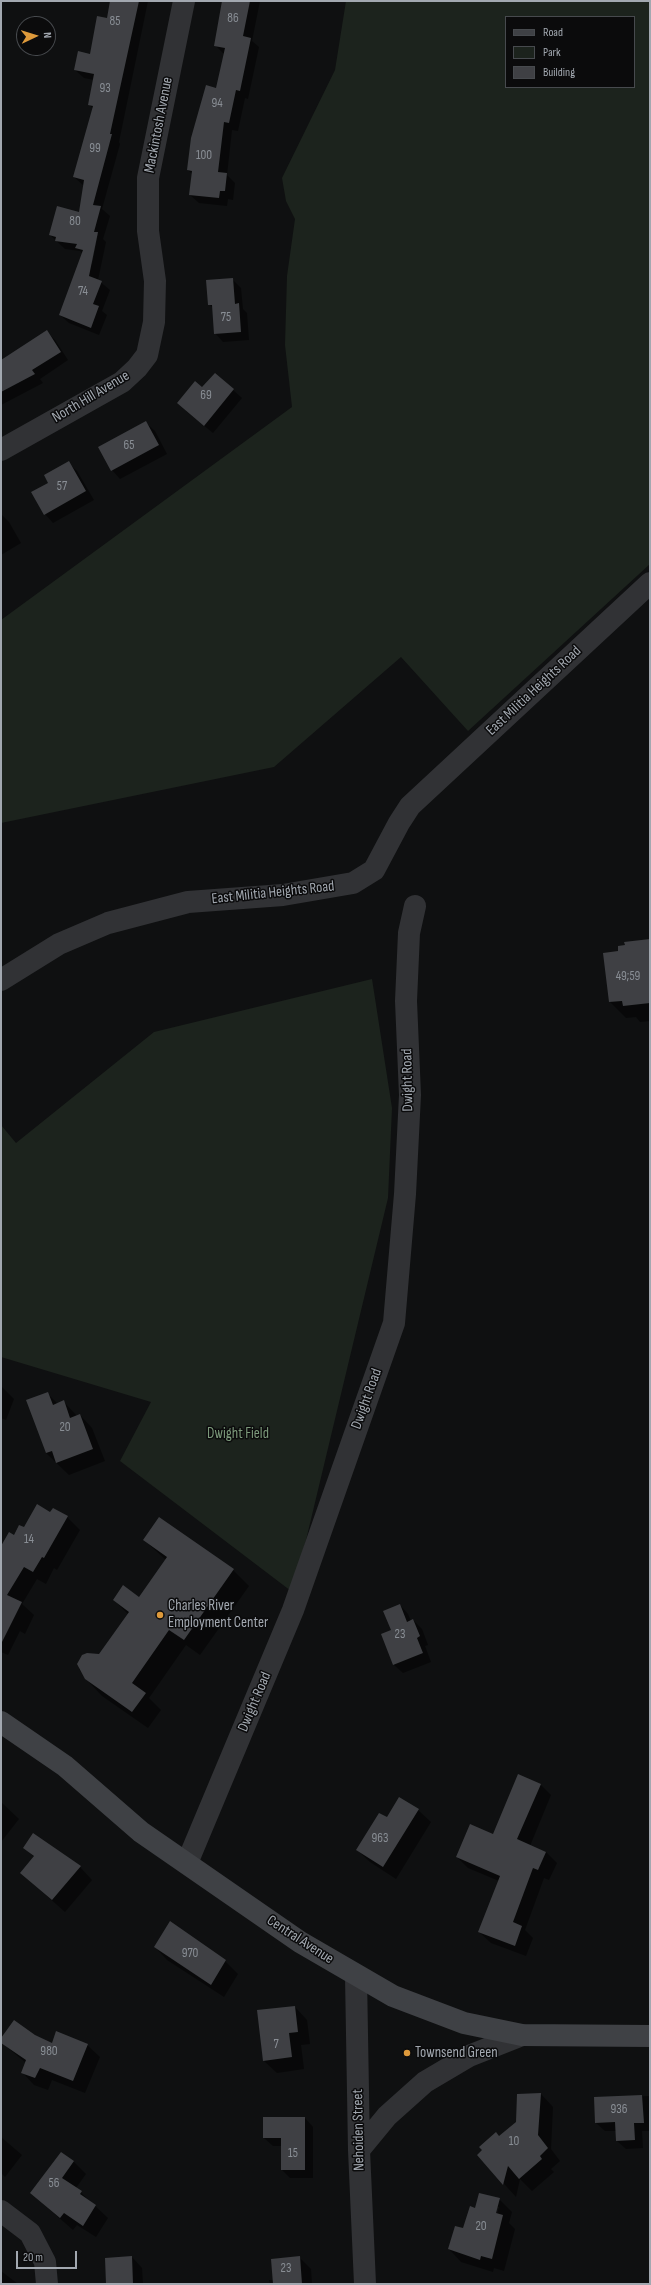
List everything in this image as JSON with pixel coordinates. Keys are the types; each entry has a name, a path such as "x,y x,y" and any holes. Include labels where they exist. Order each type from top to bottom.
{"main road":[{"name":"Central Avenue","path":"1,1722 65,1766 138,1829 187,1864 296,1939 356,1976 393,1996 436,2014 480,2027 522,2035 650,2036"}],"street":[{"name":"Mackintosh Avenue","path":"151,251 148,231 148,178 184,1"},
{"name":"North Hill Avenue","path":"1,450 122,382 137,368 146,355 154,322 155,281 151,251"},
{"name":"East Militia Heights Road","path":"1,980 59,944 108,923 188,902 283,895 353,883 374,870 399,823 410,806 650,583"},
{"name":"Dwight Road","path":"187,1864 293,1610 394,1323 400,1266 406,1179 410,1095 406,1001 409,933 415,906"},
{"name":"Nehoiden Street","path":"356,1976 359,2150 365,2284"},
{"path":"359,2150 387,2116 425,2082 469,2056 522,2035"},
{"path":"1,2211 30,2233 45,2262 47,2284"}],"green space":[{"path":"346,1 650,1 650,564 468,731 401,657 274,767 1,823 1,620 292,407 285,345 287,276 295,219 286,201 282,178 335,70"},
{"name":"Dwight Field","path":"372,979 392,1108 388,1198 306,1540 291,1591 120,1461 151,1402 1,1357 1,1125 16,1143 154,1032"}],"building":[{"path":"110,1 139,1 110,134 112,134 93,205 101,206 94,232 98,232 89,276 102,281 93,304 99,306 91,328 59,315 83,250 75,248 77,244 55,241 56,237 49,235 57,206 79,212 84,180 73,177 93,106 88,105 94,74 74,70 78,51 90,54 97,16 107,18"},
{"path":"222,1 250,1 243,36 251,38 240,91 236,90 229,123 224,122 218,172 227,173 225,191 220,191 219,198 189,195 192,171 187,170 191,138 206,85 216,88 225,48 214,46"},
{"path":"233,278 235,304 239,303 241,332 214,334 212,305 208,305 206,280"},
{"path":"47,330 61,352 32,370 35,374 1,392 1,360"},
{"path":"215,373 234,389 204,426 177,403 195,381 202,387"},
{"path":"146,421 159,445 111,471 98,447"},
{"path":"69,461 86,491 44,515 31,492 48,483 44,475"},
{"path":"650,939 650,1003 623,1006 622,1001 609,1002 603,953 618,951 618,946 625,945 624,942"},
{"path":"48,1392 53,1405 64,1400 70,1418 80,1414 93,1449 56,1463 52,1451 46,1453 26,1400"},
{"path":"37,1504 50,1512 53,1508 68,1516 44,1558 42,1557 33,1572 24,1567 7,1595 22,1602 1,1644 1,1546 9,1532 14,1535 19,1525 24,1527"},
{"name":"Charles River Employment Center","path":"159,1517 234,1569 184,1640 169,1630 132,1683 146,1693 132,1712 85,1679 77,1664 82,1655 87,1653 99,1654 129,1612 113,1600 123,1585 139,1597 167,1557 143,1540"},
{"path":"400,1604 407,1622 413,1619 420,1636 417,1638 423,1653 393,1665 381,1634 391,1630 383,1611"},
{"path":"518,1774 541,1784 517,1839 546,1852 538,1870 533,1868 513,1922 522,1926 515,1946 478,1932 500,1876 456,1857 470,1824 493,1834"},
{"path":"399,1797 419,1809 383,1867 356,1850 379,1813 387,1817"},
{"path":"33,1833 81,1866 52,1900 20,1873 34,1856 23,1848"},
{"path":"170,1921 226,1960 211,1985 154,1947"},
{"path":"295,2006 298,2032 289,2033 292,2057 263,2061 257,2010"},
{"path":"14,2020 35,2035 52,2043 56,2031 88,2044 73,2081 40,2068 35,2078 21,2073 26,2060 1,2043 1,2038"},
{"path":"541,2093 538,2135 548,2148 540,2156 542,2159 519,2179 508,2166 503,2185 477,2155 482,2150 479,2147 496,2132 499,2136 516,2122 517,2094"},
{"path":"642,2095 644,2123 634,2123 635,2140 616,2141 615,2122 595,2123 594,2097"},
{"path":"263,2117 305,2117 305,2170 281,2170 281,2138 263,2138"},
{"path":"61,2152 74,2161 62,2178 82,2191 80,2194 96,2205 83,2226 64,2213 60,2218 30,2193"},
{"path":"479,2193 500,2198 496,2213 503,2215 492,2259 481,2256 480,2260 448,2249 455,2226 463,2228 470,2206 475,2208"},
{"path":"132,2256 133,2284 106,2284 105,2258"},
{"path":"300,2256 302,2284 273,2284 271,2259"}],"place":[{"name":"Charles River Employment Center","path":"160,1615"},
{"name":"Townsend Green","path":"407,2053"}]}
